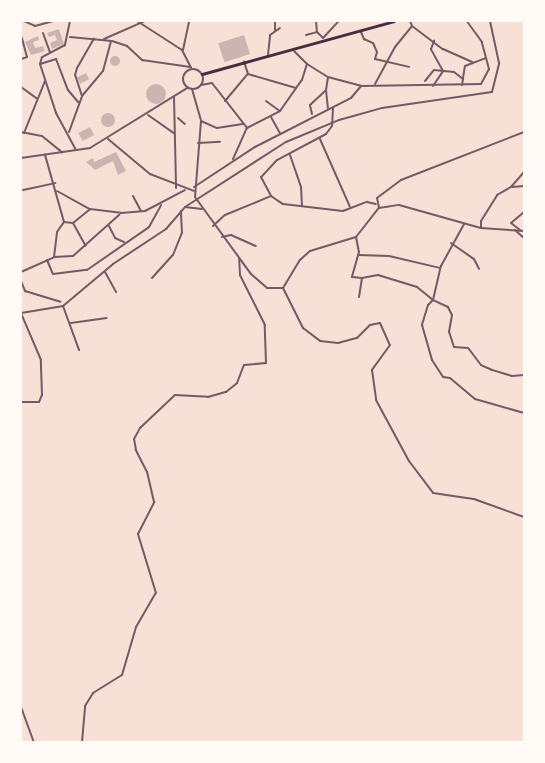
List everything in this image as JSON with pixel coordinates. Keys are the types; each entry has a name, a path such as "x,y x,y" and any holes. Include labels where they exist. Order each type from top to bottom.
{"main road":[{"path":"202,74 294,51 383,22 394,21"}],"street":[{"path":"22,21 34,26 54,21"},
{"path":"70,21 70,37 65,45 50,52 41,59 39,64 76,150"},
{"path":"103,40 137,22 145,21"},
{"path":"182,50 189,21"},
{"path":"268,56 267,42 275,30 275,21"},
{"path":"316,21 317,32 323,38 339,21"},
{"path":"410,21 411,26 472,62"},
{"path":"294,51 307,64 328,77 361,86 481,84 488,77 486,58 482,42 467,21"},
{"path":"21,402 39,402 42,395 41,360 21,313 63,306 105,272 166,229 195,197 286,142 382,108 492,92 499,63 490,21"},
{"path":"137,22 182,50 190,68"},
{"path":"375,85 385,63 411,26"},
{"path":"275,30 280,28"},
{"path":"360,30 364,39 373,43 377,52 375,59 409,67"},
{"path":"306,35 317,32"},
{"path":"43,33 50,52"},
{"path":"21,37 27,57 21,59"},
{"path":"70,37 112,41 127,46 142,60 190,68 202,74 201,85"},
{"path":"82,96 75,75 94,39"},
{"path":"69,132 78,102 103,70 112,41"},
{"path":"434,41 431,49 443,71"},
{"path":"462,86 465,66 486,58"},
{"path":"39,64 56,59 68,90 78,102"},
{"path":"244,62 248,74"},
{"path":"232,159 247,128 280,111 296,88 307,64"},
{"path":"187,88 182,78 190,68"},
{"path":"425,81 434,70 454,72 463,79"},
{"path":"433,86 443,71"},
{"path":"248,74 296,88"},
{"path":"225,101 248,74"},
{"path":"328,77 326,90 331,108 332,126 320,139 262,172 270,196 283,204 343,211 367,202 376,204 379,208"},
{"path":"45,81 22,133 42,136 62,152"},
{"path":"21,158 76,150 107,139 148,115 187,88 192,89 212,83 247,128"},
{"path":"107,139 129,161 176,188 194,189 232,159 313,115 351,99 361,86"},
{"path":"21,87 36,98"},
{"path":"192,89 201,121 195,197 213,226 267,288 283,288"},
{"path":"313,115 310,105 326,90"},
{"path":"174,97 178,118 174,133 176,188"},
{"path":"267,101 280,111"},
{"path":"148,115 174,133"},
{"path":"271,116 280,133"},
{"path":"178,118 184,124"},
{"path":"201,121 217,128 243,124"},
{"path":"376,204 382,193 401,180 524,132"},
{"path":"320,139 350,208"},
{"path":"198,143 220,142"},
{"path":"45,155 57,191 57,207 64,222"},
{"path":"290,155 301,187 302,206"},
{"path":"482,228 481,221 497,195 511,187 524,172"},
{"path":"21,237 22,190 55,183"},
{"path":"511,187 524,186"},
{"path":"57,191 90,209 121,213 141,211 160,204 185,190"},
{"path":"133,196 141,211"},
{"path":"213,226 225,215 270,196"},
{"path":"46,260 53,274 79,273 153,223 160,204"},
{"path":"283,288 300,260 310,251 356,237 379,208 399,205 482,228 523,231"},
{"path":"185,207 202,209"},
{"path":"64,222 73,223 90,209"},
{"path":"152,278 173,255 182,233 181,211"},
{"path":"523,231 511,223 524,212"},
{"path":"21,272 54,257 73,256 121,213"},
{"path":"54,257 57,232 64,222"},
{"path":"73,223 86,246"},
{"path":"464,224 451,243 440,268 433,300 422,325 432,360 443,377 450,378 475,399 524,413"},
{"path":"109,226 114,238 124,242"},
{"path":"515,230 524,238"},
{"path":"222,237 231,235 256,246"},
{"path":"356,237 358,255 352,277 378,275 398,279 417,287 433,300 448,307 452,315 449,332 454,347 468,348 481,365 492,370 524,375"},
{"path":"451,243 474,259 478,269"},
{"path":"358,255 389,256 440,268"},
{"path":"82,742 85,706 93,693 122,675 136,627 156,593 138,534 154,502 147,472 136,450 134,439 140,428 167,399 175,395 208,397 226,392 237,383 244,365 266,363 265,325 240,275 239,258"},
{"path":"105,272 116,292"},
{"path":"359,297 362,278"},
{"path":"21,280 25,291 60,302"},
{"path":"283,288 303,328 320,341 338,343 357,338 370,325 380,323 390,345 372,370 376,400 408,461 433,493 474,499 524,517"},
{"path":"63,306 80,350"},
{"path":"71,323 107,318"},
{"path":"21,707 34,742"}],"building":[{"path":"59,29 64,44 52,49 50,43 57,40 55,35 49,37 47,33"},
{"path":"244,35 250,54 225,62 218,43"},
{"path":"38,36 39,40 33,42 35,48 43,46 45,51 31,55 25,42"},
{"path":"115,56 120,61 115,66 110,61"},
{"path":"86,73 89,79 80,84 77,78"},
{"path":"156,84 163,87 166,94 163,101 156,104 149,101 146,94 149,87"},
{"path":"105,113 111,113 115,120 111,127 105,127 101,123 101,117"},
{"path":"90,127 94,135 83,141 78,133"},
{"path":"116,152 126,171 118,175 113,161 95,170 86,162 93,158 94,162"}]}
